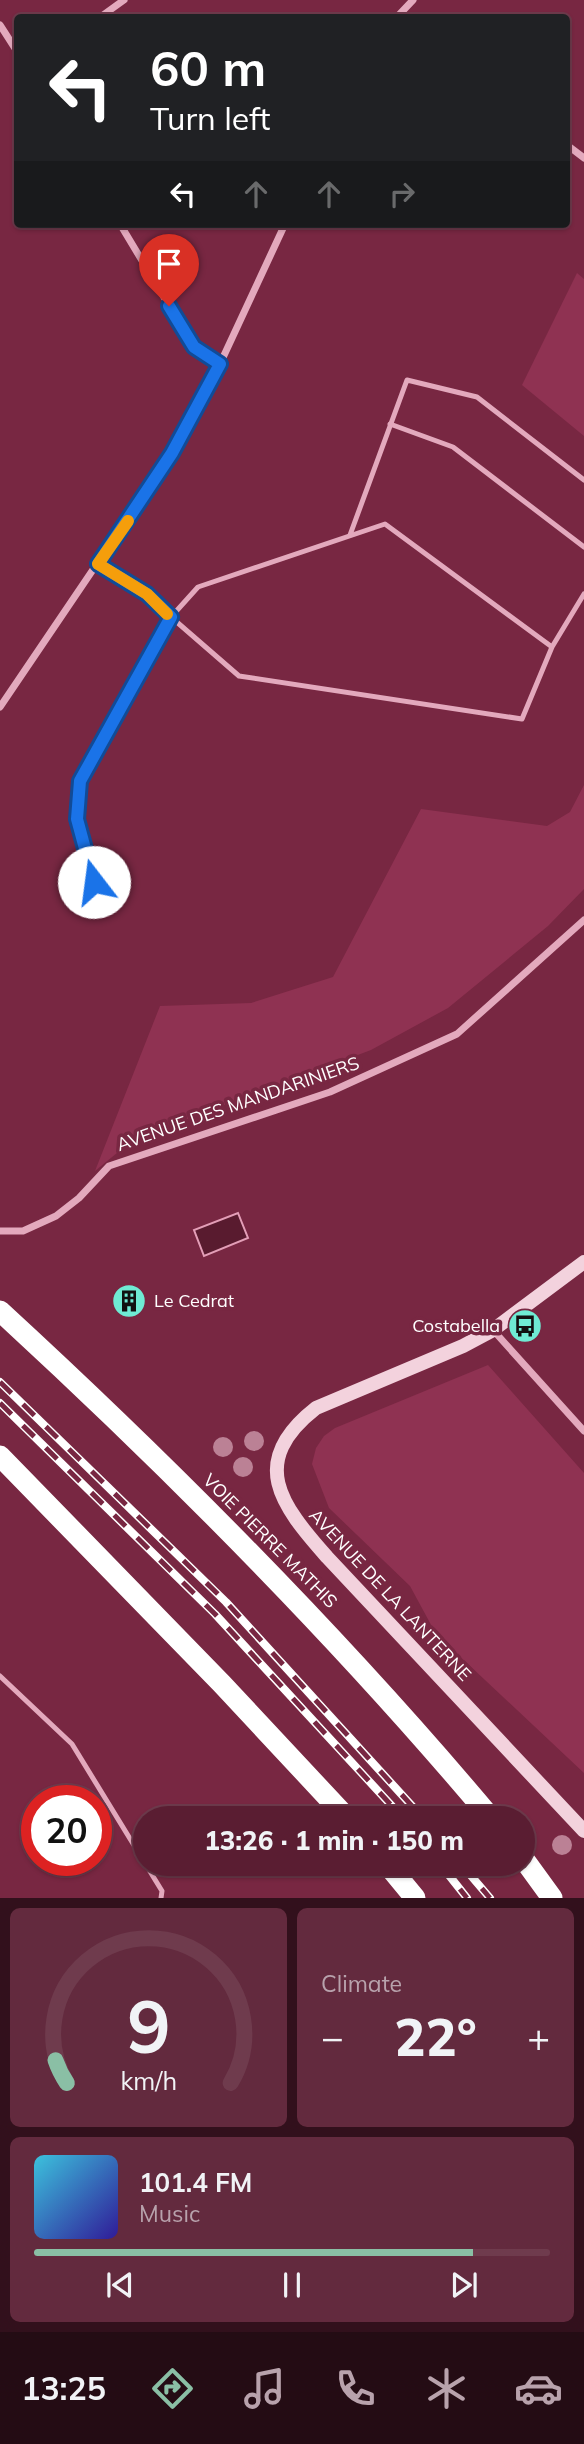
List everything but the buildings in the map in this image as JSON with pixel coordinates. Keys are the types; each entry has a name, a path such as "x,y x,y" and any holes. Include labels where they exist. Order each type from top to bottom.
{"highway":[{"name":"VOIE PIERRE MATHIS","path":"0,1311 263,1562 398,1708 481,1806"},
{"path":"0,1456 222,1684 336,1806"},
{"path":"535,1875 552,1898"},
{"path":"397,1876 415,1898"}],"street":[{"path":"105,14 124,0"},
{"path":"0,25 14,47"},
{"path":"570,147 584,158"},
{"path":"122,228 194,347 220,364"},
{"path":"0,707 172,453 220,364 283,228"},
{"name":"AVENUE DES MANDARINIERS","path":"0,1231 23,1231 56,1216 109,1166 330,1092 457,1034 584,920"},
{"name":"AVENUE DE LA LANTERNE","path":"584,1262 493,1330 463,1346 316,1409 296,1424 284,1444 278,1466 277,1488 295,1521 327,1557 584,1831"},
{"path":"493,1330 584,1430"}],"lane":[{"path":"351,536 407,380 477,397 584,481"},
{"path":"390,424 453,447 584,547"},
{"path":"94,882 77,819 80,781 171,617 198,587 384,524 552,647"},
{"path":"98,564 147,594 239,676 522,719 552,647 584,594"},
{"path":"0,1676 72,1744 162,1891 161,1898"}],"shaded area":[{"path":"577,273 584,279 584,436 522,385"},
{"path":"584,785 584,889 548,926 448,1008 371,1050 134,1139 95,1171 160,1006 251,1003 333,977 421,809 547,826 570,812"},
{"path":"238,1213 248,1238 204,1256 194,1230"},
{"path":"488,1365 584,1473 584,1773 436,1634 410,1586 329,1508 312,1464 316,1448 324,1436 335,1428"}],"railway":[{"path":"0,1382 226,1602 412,1806"},
{"path":"0,1403 215,1614 392,1806"},
{"path":"450,1876 467,1898"},
{"path":"471,1876 490,1898"}],"slow traffic":[{"path":"128,521 98,564 147,594 167,614"}],"place":[{"name":"Le Cedrat","path":"129,1301"},
{"name":"Costabella","path":"525,1326"}],"route":[{"path":"94,882 77,819 80,781 171,617 147,594 98,564 172,453 220,364 194,347 169,306"}]}
